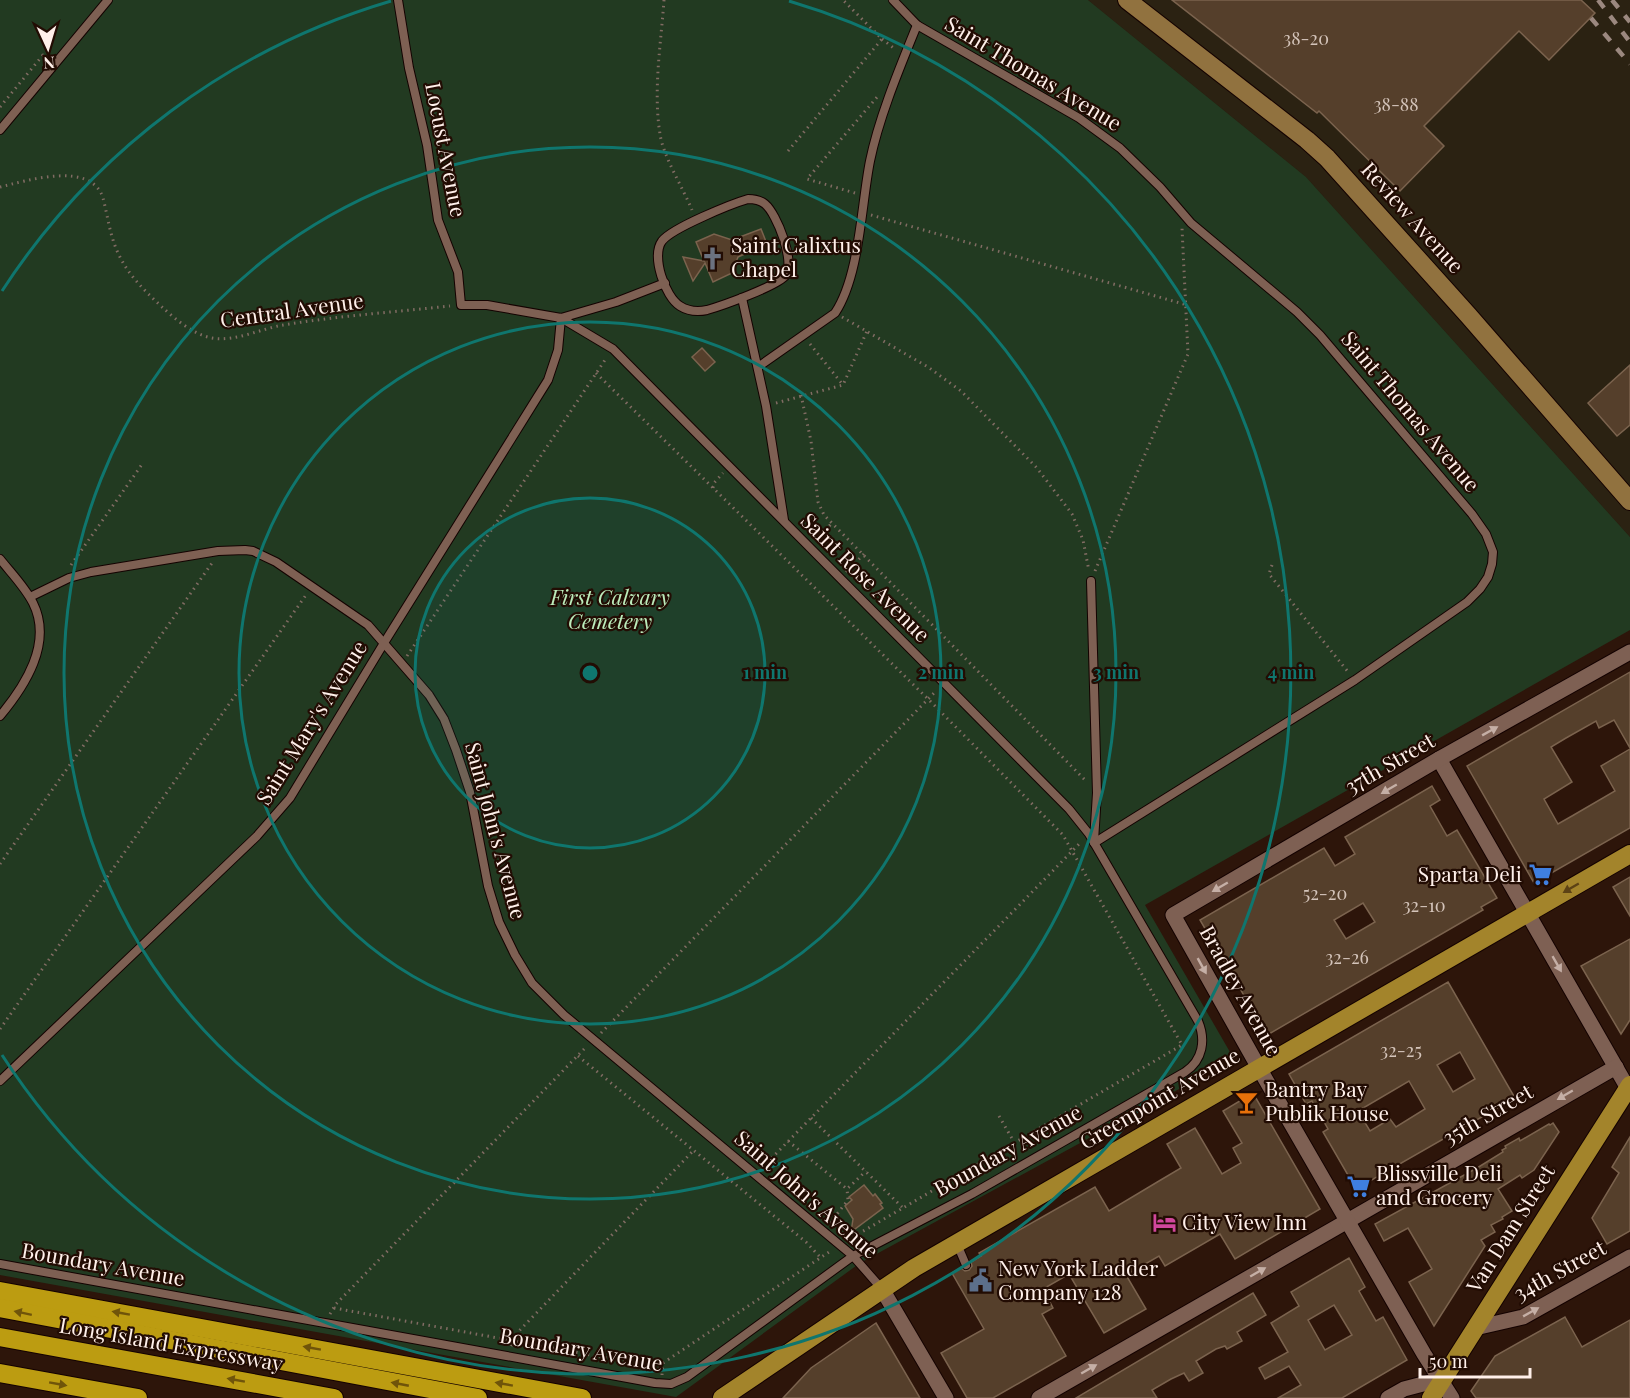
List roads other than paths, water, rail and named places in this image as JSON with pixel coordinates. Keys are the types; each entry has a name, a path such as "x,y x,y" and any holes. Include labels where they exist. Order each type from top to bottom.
{"highway":[{"path":"0,1291 582,1398"},
{"path":"0,1308 478,1398"},
{"name":"Long Island Expressway","path":"0,1337 334,1398"},
{"path":"0,1373 138,1398"}],"main road":[{"name":"Review Avenue","path":"1127,0 1327,158 1630,501"},
{"name":"Greenpoint Avenue","path":"722,1398 882,1289 957,1244 1630,854"},
{"name":"Van Dam Street","path":"1431,1398 1629,1088"}],"street":[{"name":"37th Street","path":"1173,915 1439,759 1630,652"},
{"path":"1439,759 1629,1088"},
{"name":"Bradley Avenue","path":"1173,915 1424,1354 1452,1398"},
{"name":"35th Street","path":"1038,1398 1616,1067"},
{"name":"34th Street","path":"1475,1328 1522,1317 1630,1257"},
{"path":"882,1289 946,1398"},
{"path":"1388,1398 1404,1389 1442,1379"}],"lane":[{"path":"0,130 108,0"},
{"name":"Locust Avenue","path":"398,0 427,145 438,220 458,272 461,305 487,305 561,318"},
{"name":"Saint Thomas Avenue","path":"892,0 917,25 1094,128 1135,160 1191,223 1297,312 1320,335 1461,500 1476,519 1490,544 1493,558 1491,570 1475,595 1354,680 1094,843"},
{"path":"758,367 835,313 849,283 874,147 917,25"},
{"path":"748,199 764,203 771,212 787,249 789,268 784,278 742,298 710,309 695,311 676,303 665,283 658,266 658,247 667,236 748,199"},
{"path":"561,318 616,302 665,283"},
{"path":"742,298 766,406 784,521"},
{"name":"Saint Rose Avenue","path":"561,318 613,349 1070,809 1089,834 1198,1022 1202,1033 1202,1045"},
{"name":"Saint Mary's Avenue","path":"0,1081 279,812 548,380 558,350 561,318"},
{"name":"Saint John's Avenue","path":"30,597 69,578 104,569 218,551 245,550 261,554 368,625 429,695 444,719 470,792 491,895 499,922 523,969 543,996 853,1256 882,1289"},
{"path":"0,559 30,597 40,624 39,646 22,687 0,716"},
{"path":"1091,581 1097,793 1094,843"},
{"name":"Boundary Avenue","path":"0,1264 671,1384 687,1377 853,1256 972,1194 1185,1072 1197,1060 1202,1045"},
{"path":"957,1244 966,1265"}],"railway":[{"path":"1598,0 1630,42"},
{"path":"1612,0 1630,22"},
{"path":"1591,18 1630,64"}],"place":[{"name":"Saint Calixtus Chapel","path":"713,258"},
{"name":"Sparta Deli","path":"1540,875"},
{"name":"Bantry Bay Publik House","path":"1247,1102"},
{"name":"Blissville Deli and Grocery","path":"1358,1186"},
{"name":"City View Inn","path":"1164,1223"},
{"name":"New York Ladder Company 128","path":"980,1281"}],"park label":[{"name":"First Calvary Cemetery","path":"610,610"}]}
